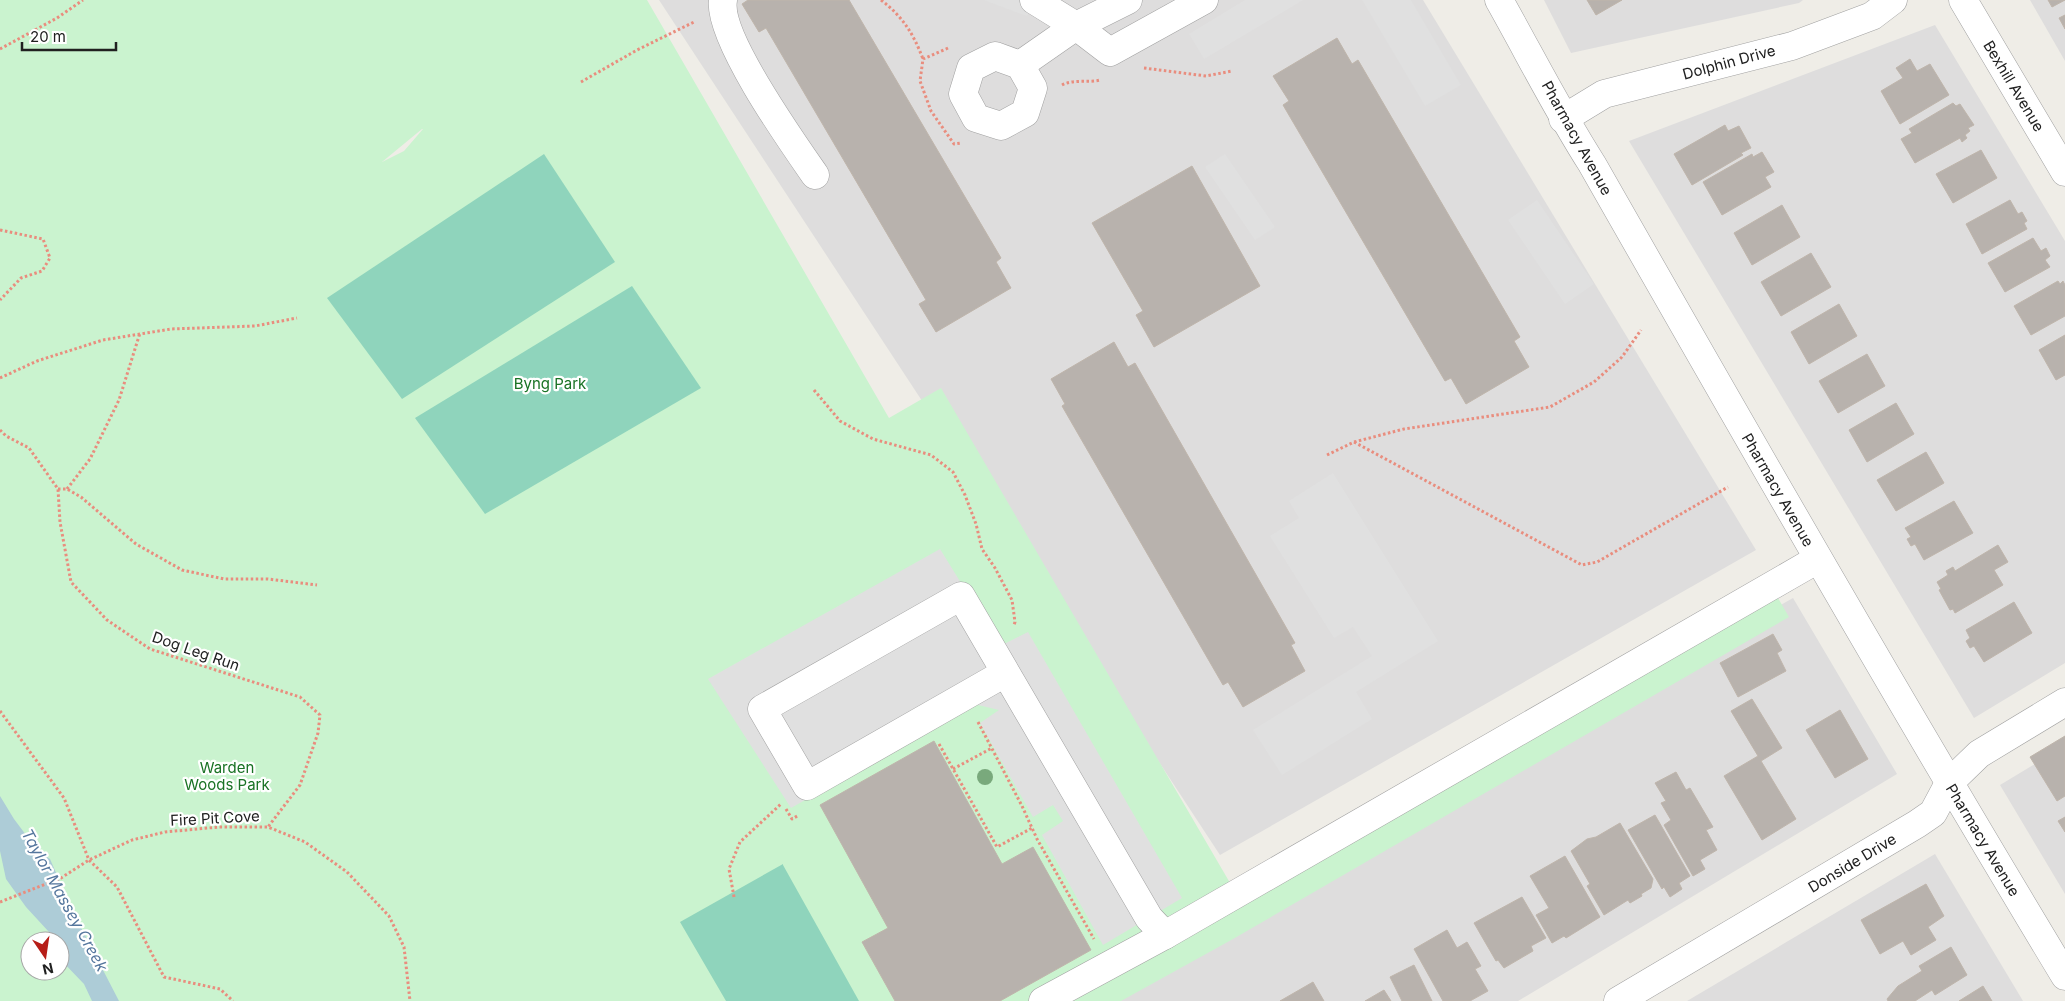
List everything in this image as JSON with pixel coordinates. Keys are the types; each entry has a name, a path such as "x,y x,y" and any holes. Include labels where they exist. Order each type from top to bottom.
{"street":[{"path":"1034,0 1076,26 1110,52 1204,0"},
{"path":"1020,64 1076,26 1128,0"},
{"name":"Pharmacy Avenue","path":"1499,0 1541,73 1563,119 1592,164 1818,559 2065,976"},
{"name":"Dolphin Drive","path":"1563,119 1604,94 1792,46 1872,16 1893,0"},
{"name":"Bexhill Avenue","path":"1963,0 2065,172"},
{"path":"723,4 734,42 772,112 815,175"},
{"path":"1043,1001 1165,935 1818,559"},
{"path":"1005,673 806,786 762,708 961,596 1149,918 1165,935"},
{"name":"Donside Drive","path":"1618,1001 1917,824 1933,813 1949,783 1984,750 2065,702"}],"path":[{"path":"0,49 57,18 84,0"},
{"path":"881,0 894,10 914,36 923,59"},
{"path":"582,82 636,50 723,4"},
{"path":"1141,68 1206,76 1232,71"},
{"path":"0,230 42,239 50,258 42,271 21,278 0,300"},
{"path":"0,378 36,361 104,340 171,329 255,326 297,318"},
{"path":"1327,455 1354,442 1404,429 1550,407 1594,382 1622,357 1641,330"},
{"path":"67,489 90,459 119,400 140,334"},
{"path":"814,390 840,421 873,439 931,455 953,472 965,495 976,524 982,549 995,568 1012,600 1015,622 1012,629"},
{"path":"0,430 6,436 29,448 58,489 67,489 81,497 136,544 182,570 224,579 268,579 317,585"},
{"path":"1354,442 1582,565 1597,562 1728,487"},
{"name":"Dog Leg Run","path":"58,489 60,522 71,582 107,620 150,649 300,697 320,715 318,733 300,785 268,827"},
{"path":"0,710 64,798 89,860 117,887 164,977 220,989 233,1001"},
{"path":"975,716 1032,828 1109,966"},
{"path":"935,737 997,847 1032,828"},
{"path":"953,769 992,748"},
{"path":"778,795 792,818 800,814"},
{"path":"734,897 729,870 740,842 765,817 783,803"},
{"name":"Fire Pit Cove","path":"0,902 60,878 89,860 132,840 166,832 219,827 268,827 305,842 347,872 388,916 404,947 410,1001"}],"shaded area":[{"path":"659,0 1423,0 1756,550 1220,855"},
{"path":"984,0 1037,0 1027,16"},
{"path":"1245,0 1303,0 1204,59 1189,34"},
{"path":"1362,0 1411,0 1461,85 1425,106"},
{"path":"1544,0 1803,0 1799,3 1571,53"},
{"path":"2030,0 2065,0 2065,61"},
{"path":"1935,25 2065,241 2065,663 1974,718 1629,141"},
{"path":"1225,154 1275,227 1255,240 1205,167"},
{"path":"1537,200 1594,284 1565,304 1508,220"},
{"path":"1333,473 1438,641 1356,692 1372,719 1282,775 1253,730 1372,656 1353,627 1334,638 1270,536 1299,518 1289,501"},
{"path":"940,549 1000,646 1028,632 1182,898 1103,945 1042,835 1063,821 1053,805 1033,817 980,723 999,710 974,704 791,808 708,679"},
{"path":"1793,598 1897,774 1518,1001 1073,1001 1232,914"},
{"path":"2065,746 2065,894 2000,785"},
{"path":"1935,854 2023,1001 1687,1001"}],"green space":[{"name":"Byng Park","path":"0,0 647,0 889,418 941,388 1233,888 1767,579 1789,617 1233,939 1121,1001 0,1001","holes":["423,129 404,151 382,162"]},
{"path":"544,154 615,262 402,399 327,298"},
{"path":"632,286 701,388 485,514 415,418"},
{"path":"783,864 859,1001 726,1001 680,922"}],"water":[{"name":"Taylor Massey Creek","path":"0,796 14,819 38,851 50,859 74,914 119,1001 92,1001 84,984 70,969 70,931 48,931 26,907 6,879 0,851"}],"building":[{"path":"748,0 849,0 1001,258 996,262 1011,288 936,332 919,304 926,300 766,28 759,32 742,4"},
{"path":"1587,0 1622,0 1596,15"},
{"path":"2048,0 2065,0 2052,7"},
{"path":"2065,15 2065,29 2059,18"},
{"path":"1337,38 1352,64 1358,60 1520,337 1514,341 1529,367 1466,404 1451,378 1445,381 1283,105 1289,101 1273,76"},
{"path":"1910,59 1917,71 1930,64 1949,95 1900,124 1881,91 1903,78 1896,68"},
{"path":"1953,103 1956,106 1960,104 1974,125 1968,128 1970,131 1965,135 1967,138 1962,142 1960,138 1915,163 1901,139 1912,133 1909,129"},
{"path":"1725,125 1728,131 1739,126 1751,148 1741,153 1743,155 1692,185 1674,154"},
{"path":"1981,150 1997,178 1953,203 1936,174"},
{"path":"1762,152 1774,172 1765,177 1771,187 1722,215 1703,182 1752,154 1753,157"},
{"path":"1192,166 1260,286 1154,347 1136,315 1143,311 1092,223"},
{"path":"2010,200 2018,214 2022,212 2027,221 2024,223 2027,229 1982,254 1966,224"},
{"path":"1782,205 1800,237 1752,265 1734,233"},
{"path":"2033,238 2041,251 2046,248 2050,256 2045,260 2050,267 2005,292 1988,263"},
{"path":"1811,253 1831,287 1781,316 1761,282"},
{"path":"2058,281 2060,284 2063,281 2065,285 2065,316 2031,335 2014,306"},
{"path":"1839,304 1857,336 1809,364 1791,332"},
{"path":"2065,335 2065,375 2056,380 2039,350"},
{"path":"1114,342 1128,367 1135,363 1295,643 1291,645 1305,671 1243,707 1228,682 1223,685 1062,406 1065,404 1051,379"},
{"path":"1867,354 1885,386 1838,413 1819,381"},
{"path":"1896,403 1914,434 1867,462 1849,430"},
{"path":"1926,452 1944,483 1896,511 1877,480"},
{"path":"1954,501 1973,533 1924,560 1915,544 1911,546 1907,539 1911,537 1905,528"},
{"path":"1998,545 2008,562 1994,570 2003,585 1955,613 1953,609 1950,610 1939,590 1941,589 1937,582 1948,575 1946,571 1953,567 1955,571"},
{"path":"2014,602 2032,633 1984,662 1974,646 1970,648 1966,641 1970,638 1966,630"},
{"path":"1773,634 1782,650 1777,653 1786,671 1738,697 1720,663"},
{"path":"1752,699 1782,748 1761,761 1796,819 1762,840 1724,776 1758,756 1731,711"},
{"path":"1840,710 1868,759 1835,778 1806,730"},
{"path":"2065,736 2065,796 2057,801 2030,757"},
{"path":"934,741 1002,864 1033,847 1091,950 1000,1001 895,1001 862,942 888,928 820,805"},
{"path":"1676,772 1686,790 1690,788 1713,827 1706,830 1717,850 1700,860 1705,869 1693,876 1664,825 1671,820 1661,803 1666,801 1655,783"},
{"path":"1655,815 1690,876 1679,883 1682,889 1670,897 1664,887 1662,889 1628,830"},
{"path":"2065,817 2065,832 2058,821"},
{"path":"1620,823 1653,879 1651,888 1641,894 1642,896 1630,903 1628,900 1604,915 1587,886 1590,884 1571,851 1587,839 1596,837"},
{"path":"1565,856 1600,917 1566,938 1564,936 1552,943 1536,915 1549,908 1530,876"},
{"path":"1926,884 1944,916 1928,927 1936,940 1911,955 1903,941 1880,954 1861,920"},
{"path":"1522,897 1546,938 1531,946 1533,951 1504,968 1498,960 1496,961 1474,923"},
{"path":"1447,930 1457,948 1467,942 1481,966 1475,969 1488,991 1470,1001 1443,1001 1414,949"},
{"path":"1951,947 1967,975 1935,995 1932,990 1915,1001 1888,1001 1887,999 1898,986 1922,971 1919,966"},
{"path":"1414,965 1432,1001 1402,1001 1390,977"},
{"path":"1313,982 1324,1001 1280,1001"},
{"path":"1983,986 1992,1001 1959,1001"},
{"path":"1384,990 1391,1001 1365,1001"}],"park label":[{"name":"Warden Woods Park","path":"227,776"}]}
